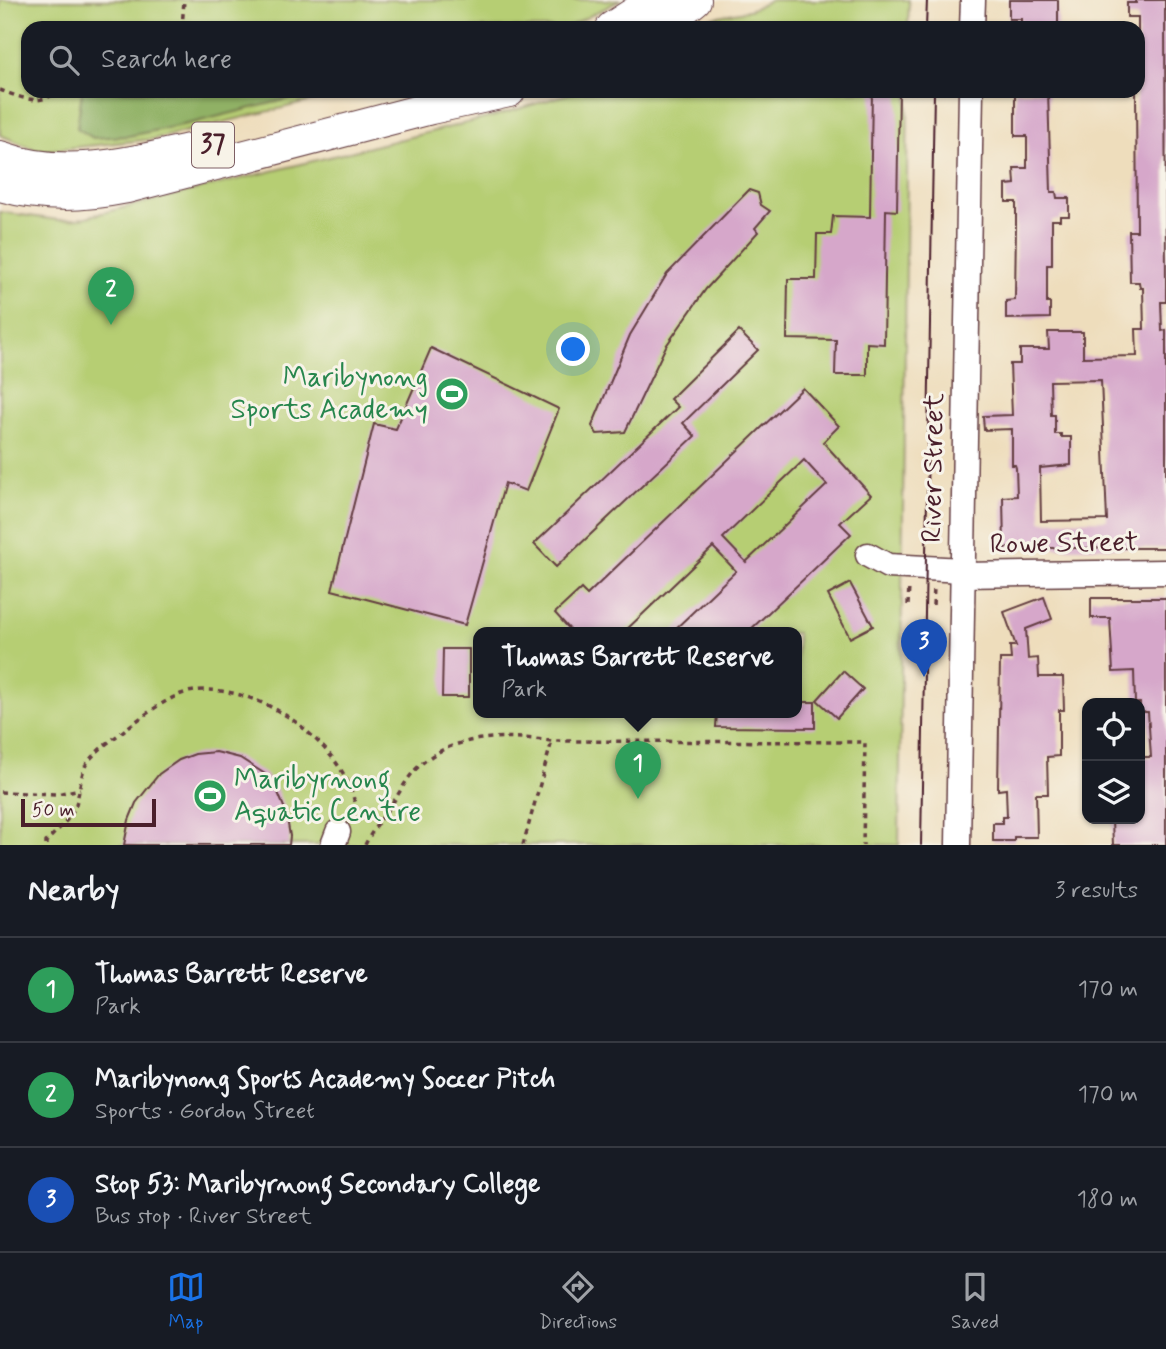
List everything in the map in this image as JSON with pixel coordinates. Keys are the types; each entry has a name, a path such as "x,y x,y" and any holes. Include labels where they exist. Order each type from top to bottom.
{"main road":[{"path":"623,21 655,0"},
{"path":"669,21 695,0"},
{"name":"37","path":"0,157 39,167 89,169 115,166 246,137 397,98"},
{"name":"37","path":"0,185 44,195 107,191 477,98"}],"street":[{"path":"972,21 973,0"},
{"name":"River Street","path":"958,845 971,98"},
{"name":"Rowe Street","path":"868,555 888,566 963,573 1166,572"}],"path":[{"path":"182,21 184,0"},
{"path":"0,90 21,97"},
{"path":"24,98 44,98"},
{"path":"933,605 934,582"},
{"path":"46,845 75,807 87,764 102,748 134,723 180,695 207,690 238,695 266,705 311,735 339,765 348,780 356,806 343,834"},
{"path":"365,845 416,769 443,749 457,743 522,737 552,741 865,742 863,845"},
{"path":"523,845 552,741"},
{"path":"0,792 57,794 80,789"}],"green space":[{"path":"0,0 621,0 580,21 21,21 21,98 324,98 154,139 39,151 0,135"},
{"path":"769,0 909,0 908,21 701,21 760,6"},
{"path":"81,98 292,98 129,136 93,138 77,128"},
{"name":"Maribynong Sports Academy","path":"555,98 908,98 899,845 0,845 0,212 58,220 78,219 495,116"}],"building":[{"path":"1009,0 1058,0 1058,21 1009,19"},
{"path":"1136,0 1165,0 1166,302 1161,302 1162,331 1166,330 1166,548 1004,548 1003,497 1017,496 1016,468 1012,465 1012,429 984,430 983,416 1012,415 1010,364 1020,364 1020,349 1049,349 1048,332 1083,332 1083,357 1137,356 1136,329 1144,329 1143,288 1140,288 1139,282 1130,282 1129,231 1137,231 1136,98 1145,98 1145,21 1138,21 1138,17 1127,17 1127,3 1136,3","holes":["1101,380 1107,520 1041,521 1040,468 1071,465 1071,437 1055,434 1055,415 1051,415 1050,381"]},
{"path":"872,98 899,98 897,211 886,210 884,344 867,343 867,375 835,375 836,340 787,339 788,279 816,279 817,234 831,234 833,216 870,217"},
{"path":"1015,98 1048,98 1051,192 1056,192 1057,198 1069,198 1069,216 1052,220 1052,265 1047,265 1047,303 1050,303 1050,318 1006,319 1006,301 1015,300 1016,202 1006,202 1006,185 1015,184 1014,168 1027,168 1027,136 1015,136"},
{"path":"749,190 758,193 761,205 770,211 755,228 758,232 706,289 666,346 625,432 597,434 592,426 630,335 667,274"},
{"path":"739,331 758,350 683,423 695,436 556,567 534,544 678,407 670,399"},
{"path":"431,348 559,409 526,491 505,483 465,625 332,590 374,424 396,429"},
{"path":"803,388 839,426 823,442 871,495 840,523 851,534 753,627 677,627 736,571 713,547 629,627 568,627 555,613 581,589 587,595","holes":["804,460 827,485 746,562 723,538"]},
{"path":"850,583 873,626 850,638 828,595"},
{"path":"1044,597 1052,619 1026,629 1028,659 1038,658 1039,677 1063,677 1064,710 1059,710 1059,756 1047,757 1048,794 1036,794 1037,837 993,841 993,823 1002,823 1002,817 1007,817 1006,789 998,790 1000,659 1011,659 1010,646 1016,646 1004,612"},
{"path":"1091,598 1166,598 1166,845 1113,845 1112,824 1145,824 1145,757 1151,757 1148,712 1145,712 1145,698 1135,698 1134,671 1113,672 1110,618 1091,618"},
{"path":"443,649 469,649 469,697 442,697"},
{"path":"843,671 863,689 837,718 817,700"},
{"path":"802,702 815,702 815,728 716,727 717,718 802,718"},
{"name":"Maribyrnong Aquatic Centre","path":"216,752 240,758 265,774 277,790 286,812 289,845 124,845 136,803 159,774 179,760 195,754"}],"tram line":[{"path":"926,21 927,0"},
{"path":"921,845 934,98"}],"place":[{"name":"Maribynong Sports Academy Soccer Pitch","path":"111,325"},
{"name":"Maribynong Sports Academy","path":"452,394"},
{"name":"Stop 53: Maribyrnong Secondary College","path":"924,677"},
{"name":"Maribyrnong Aquatic Centre","path":"210,796"},
{"name":"Thomas Barrett Reserve","path":"638,799"}]}
